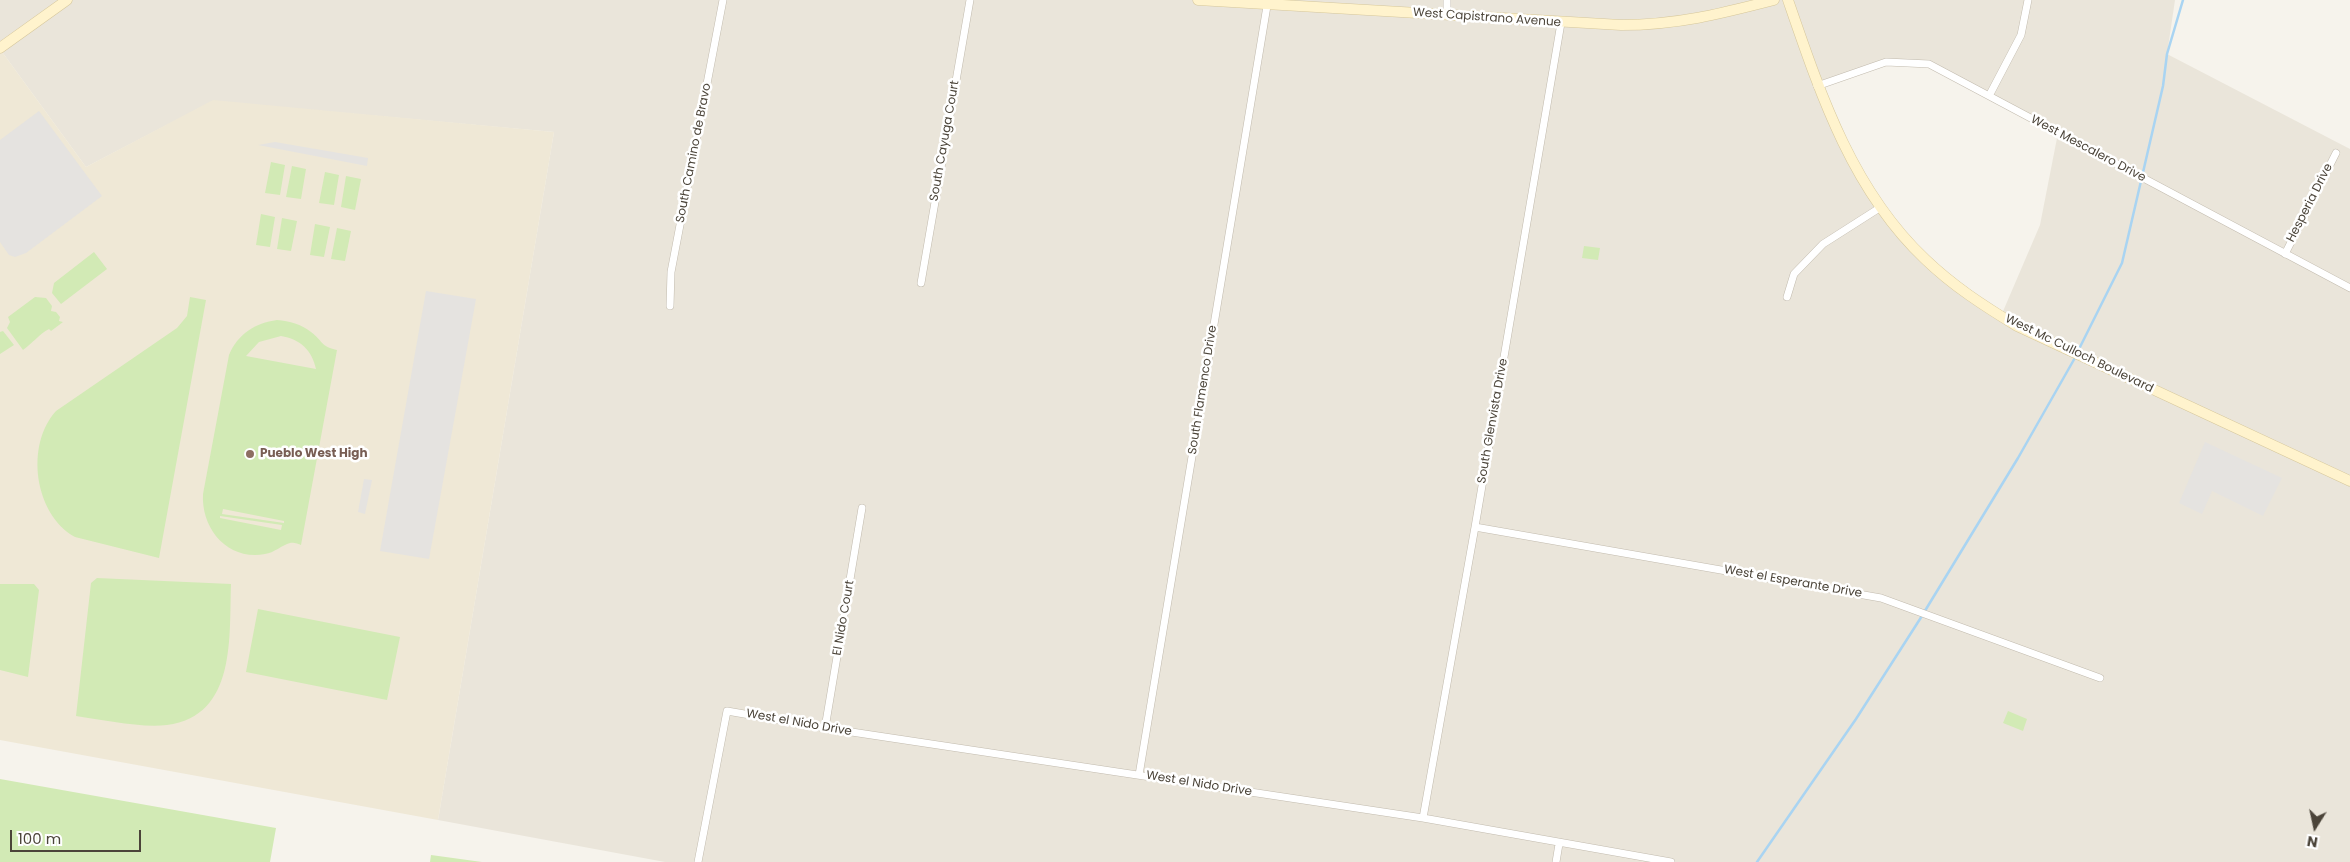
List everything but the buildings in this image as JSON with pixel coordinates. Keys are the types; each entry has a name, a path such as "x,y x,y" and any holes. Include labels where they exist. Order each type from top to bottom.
{"main road":[{"path":"0,48 67,0"},
{"name":"West Capistrano Avenue","path":"1198,0 1267,6 1447,14 1561,23 1621,25 1676,23 1704,18 1774,0"},
{"name":"West Mc Culloch Boulevard","path":"1788,0 1817,86 1850,160 1881,207 1924,259 1976,302 2017,326 2350,481"}],"street":[{"name":"South Camino de Bravo","path":"670,306 671,272 722,0"},
{"name":"South Cayuga Court","path":"921,283 970,0"},
{"path":"1447,0 1447,14"},
{"path":"1989,96 2021,35 2028,0"},
{"name":"South Flamenco Drive","path":"1139,775 1267,6"},
{"name":"South Glenvista Drive","path":"1422,818 1475,526 1561,23"},
{"name":"West Mescalero Drive","path":"1817,86 1886,62 1928,64 2350,288"},
{"name":"Hesperia Drive","path":"2285,254 2336,153"},
{"path":"1787,297 1794,274 1823,244 1881,207"},
{"name":"El Nido Court","path":"825,728 862,508"},
{"name":"West el Esperante Drive","path":"1475,526 1881,598 2100,678"},
{"name":"West el Nido Drive","path":"698,862 727,711 825,728 1422,818 1559,844 1670,862"},
{"path":"1556,862 1559,844"}],"shaded area":[{"path":"0,0 2175,0 2167,54 2350,149 2350,862 665,862 438,820 554,132 213,101 86,167 0,49","holes":["1886,62 1928,64 2058,133 2040,225 2001,316 1924,259 1881,207 1818,85"]},
{"name":"Pueblo West High","path":"0,49 86,167 213,100 554,132 438,820 0,740"},
{"path":"39,111 102,196 26,253 15,257 9,255 0,242 0,140"},
{"path":"275,142 368,158 367,166 258,145"},
{"path":"426,291 476,299 429,559 380,551"},
{"path":"2205,442 2282,478 2263,516 2212,491 2202,514 2179,503"},
{"path":"364,479 372,480 365,514 358,512"}],"green space":[{"path":"271,162 285,165 280,195 265,193"},
{"path":"292,166 306,169 301,199 286,197"},
{"path":"325,172 339,175 334,205 319,203"},
{"path":"346,176 361,179 355,210 341,207"},
{"path":"261,214 275,217 270,247 256,245"},
{"path":"282,218 297,221 291,251 277,249"},
{"path":"315,224 330,227 324,257 310,255"},
{"path":"337,228 351,231 345,261 331,259"},
{"path":"1584,246 1600,248 1598,260 1582,258"},
{"path":"94,252 107,269 61,304 52,293 54,283"},
{"path":"35,297 46,298 52,306 51,311 56,312 60,317 59,321 63,322 51,331 49,329 45,331 23,350 7,328 10,322 8,317"},
{"path":"190,297 206,300 159,558 75,537 61,526 50,512 38,478 40,442 46,425 56,411 177,328 187,316"},
{"path":"282,320 299,325 311,332 325,345 337,350 301,545 290,543 275,551 252,555 239,552 219,540 207,519 203,494 229,355 242,335 261,324","holes":["281,336 294,340 304,346 312,356 316,369 246,356 259,342","223,509 284,521 284,523 222,514","220,516 282,525 281,530 220,518"]},
{"path":"3,331 14,345 0,354 0,332"},
{"path":"97,578 231,584 230,627 224,671 217,690 206,706 190,718 167,725 156,726 134,725 76,716 91,583"},
{"path":"0,584 34,584 39,590 28,677 0,670"},
{"path":"258,609 400,637 387,700 246,672"},
{"path":"2008,711 2027,719 2023,731 2003,723"},
{"path":"0,779 276,828 270,862 0,862"},
{"path":"431,855 482,862 430,862"}],"waterway":[{"path":"2078,351 2122,263 2163,86 2167,54 2183,0"},
{"path":"1757,862 1856,719 1920,619 2018,458 2076,356"}],"place":[{"name":"Pueblo West High","path":"250,454"}]}
